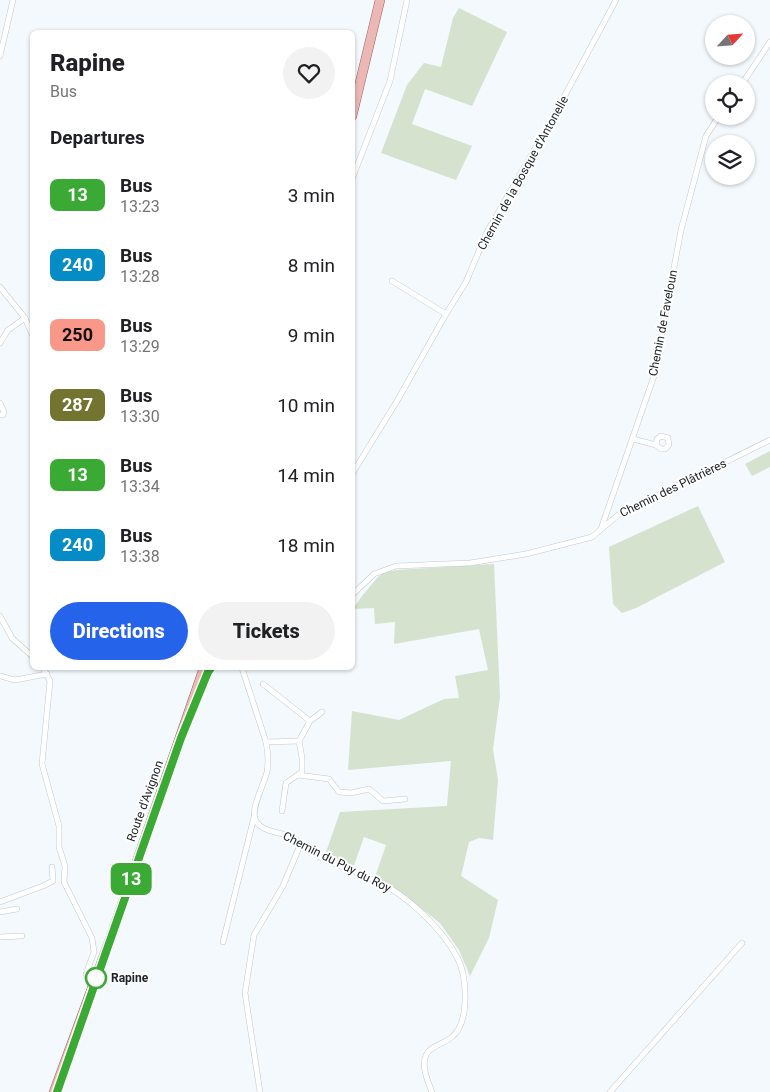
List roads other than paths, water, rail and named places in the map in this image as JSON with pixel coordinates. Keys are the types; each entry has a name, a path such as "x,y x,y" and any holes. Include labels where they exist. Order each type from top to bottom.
{"main road":[{"path":"355,104 380,0"},
{"name":"Route d'Avignon","path":"55,1092 182,735 208,670"}],"street":[{"path":"0,56 13,0"},
{"path":"355,171 390,81 407,0"},
{"name":"Chemin de la Bosque d'Antonelle","path":"355,469 402,393 466,282 487,232 556,112 616,0"},
{"path":"748,75 770,42"},
{"name":"Chemin de Faveloun","path":"600,530 654,376 681,230 706,136 713,125"},
{"path":"392,281 446,314"},
{"path":"0,287 24,318 30,330"},
{"path":"0,343 8,330 24,318"},
{"path":"0,403 4,412 3,415 0,415"},
{"path":"633,439 656,445"},
{"name":"Chemin des Plâtrières","path":"355,592 374,574 396,566 470,562 526,554 592,537 618,515 770,440"},
{"path":"0,616 12,638 30,654"},
{"path":"44,670 50,681 42,764 59,826 59,847 65,866 64,882 92,938 94,952 86,974 89,980 94,982"},
{"path":"223,942 266,772 268,752 243,670"},
{"path":"0,676 15,680 47,674"},
{"path":"263,684 310,721"},
{"path":"282,811 286,783 302,772 299,741 310,721 322,712"},
{"path":"266,742 299,741"},
{"path":"298,775 329,779 339,792 351,793 369,789 383,801 405,799"},
{"name":"Chemin du Puy du Roy","path":"254,817 262,828 292,837 322,858 377,881 398,893 432,922 457,956 464,972 464,1009 460,1026 454,1035 426,1054 424,1061 432,1092"},
{"path":"260,1092 245,993 254,936 283,886 301,843"},
{"path":"0,902 44,886 53,880 52,867"},
{"path":"0,912 17,909"},
{"path":"0,937 22,936"},
{"path":"610,1092 742,944"}],"place":[{"name":"Rapine","path":"96,978"}]}
